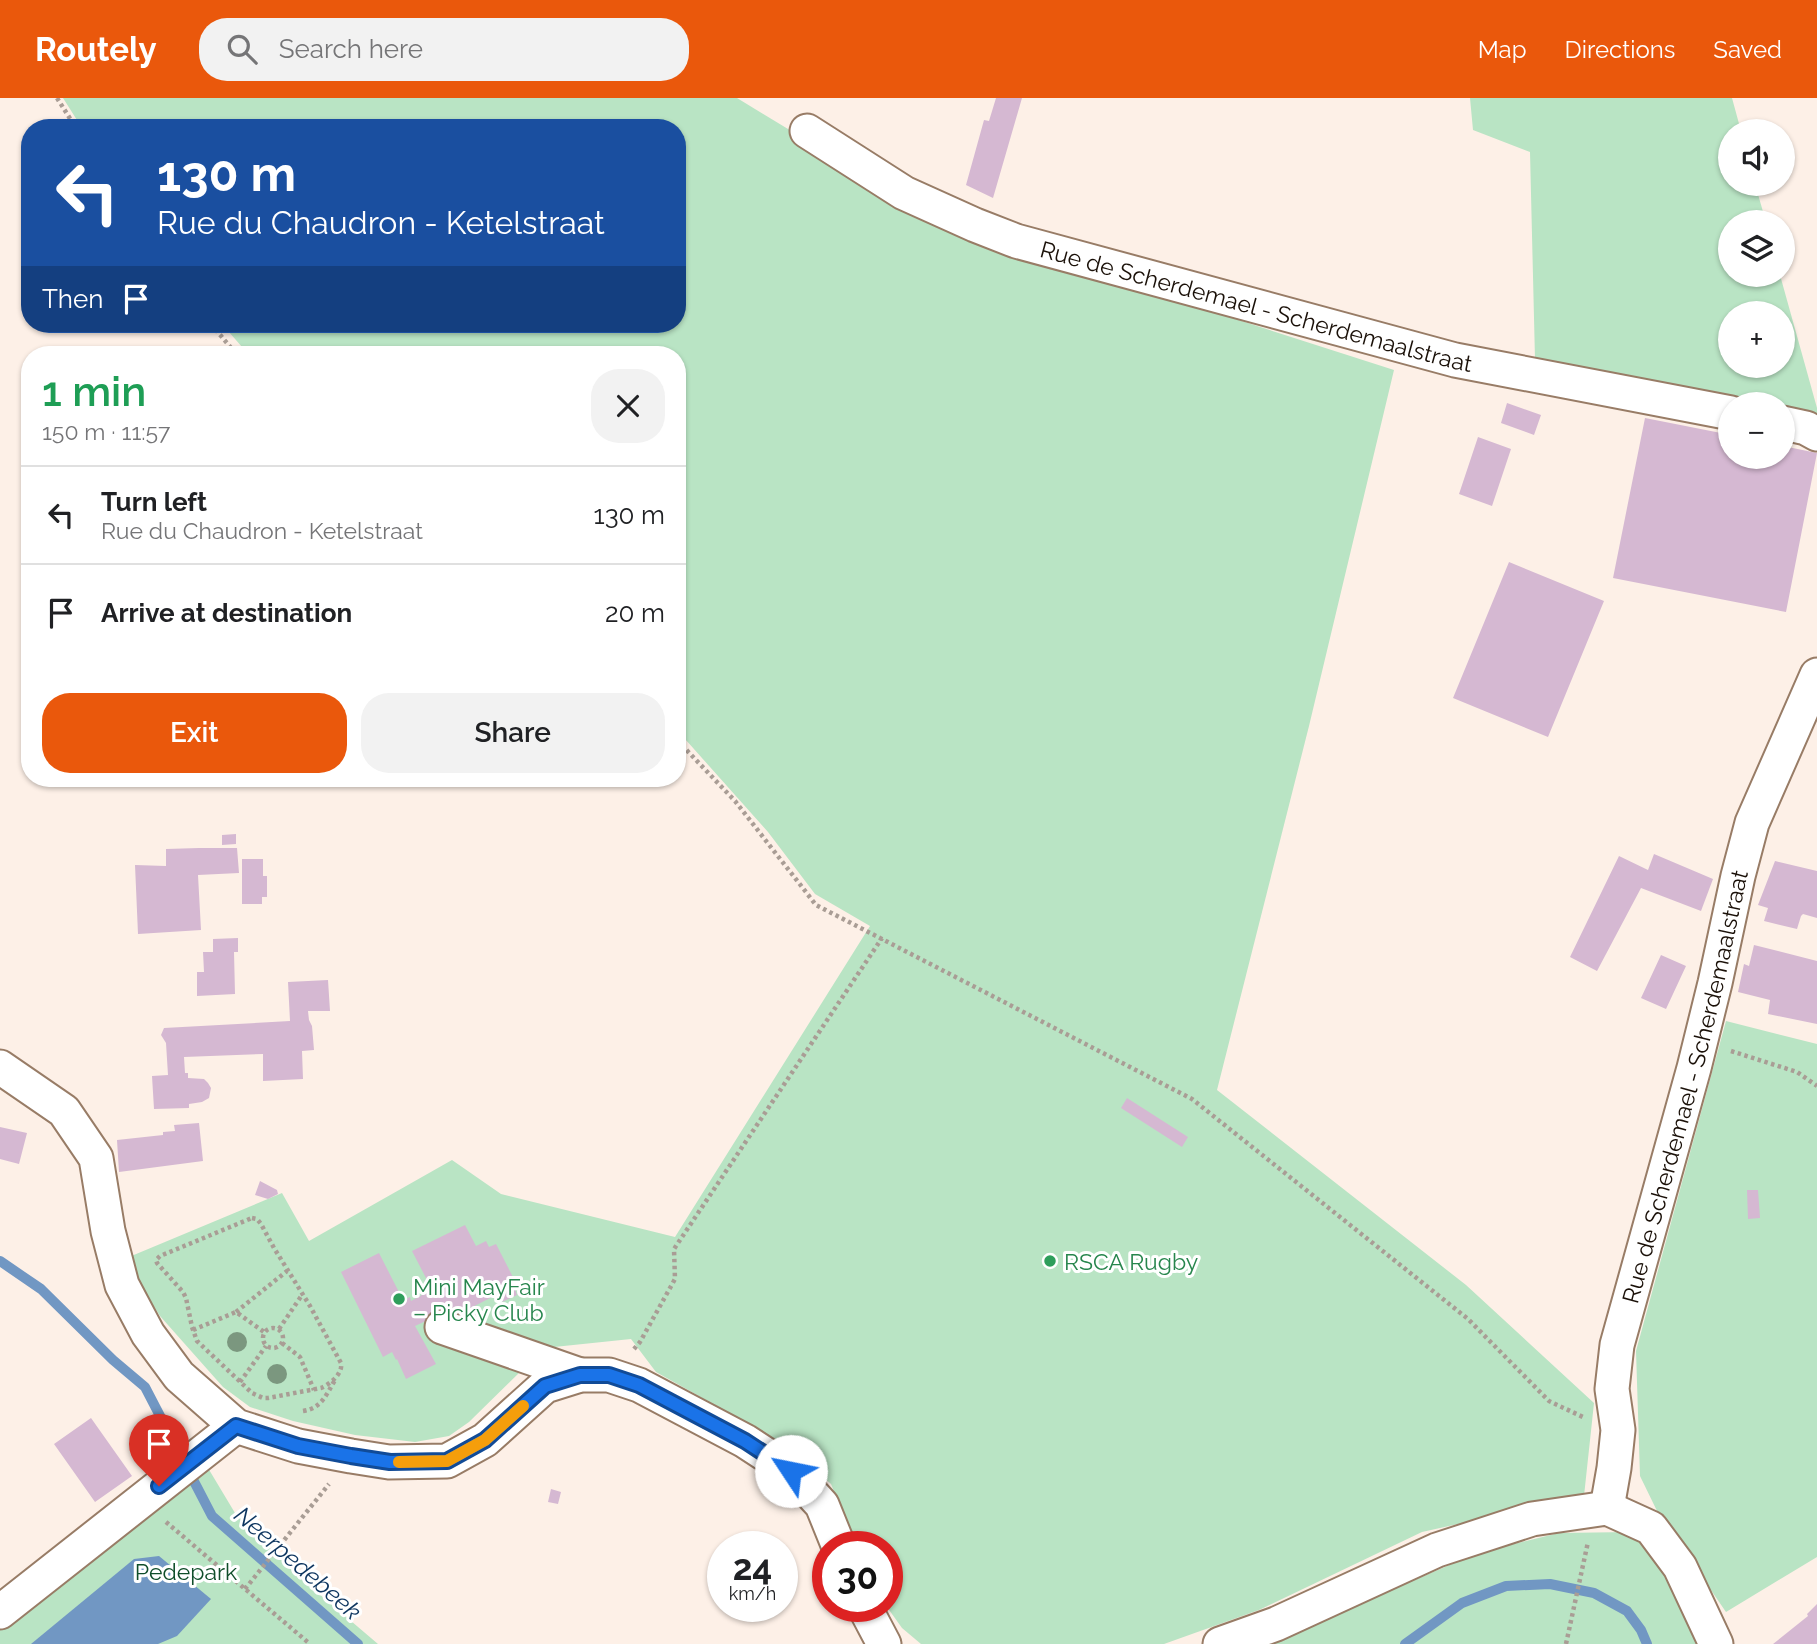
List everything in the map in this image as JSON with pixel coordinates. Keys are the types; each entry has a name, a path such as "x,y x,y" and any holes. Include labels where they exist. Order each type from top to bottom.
{"street":[{"name":"Rue de Scherdemael - Scherdemaalstraat","path":"807,131 904,193 1016,241 1455,360 1718,411"},
{"path":"1795,426 1817,434"},
{"name":"Rue de Scherdemael - Scherdemaalstraat","path":"1607,1508 1618,1430 1612,1389 1617,1345 1701,1041 1752,823 1817,676"},
{"path":"0,1067 64,1111 96,1158 108,1231 122,1285 148,1334 179,1376 236,1426 298,1446 351,1456 390,1462 447,1461 485,1440 545,1386 594,1375"},
{"path":"442,1327 594,1375 639,1385 662,1397 745,1441 791,1471 822,1505 833,1531"},
{"path":"0,1612 236,1426"},
{"path":"1220,1644 1276,1624 1437,1550 1532,1519 1607,1508 1651,1528 1680,1567 1716,1644"},
{"path":"872,1622 884,1644"}],"path":[{"path":"57,98 70,119"},
{"path":"686,749 735,801 816,905 1192,1099 1468,1319 1549,1401 1598,1425 1618,1430"},
{"path":"594,1375 640,1342 675,1279 674,1249 882,938"},
{"path":"1701,1041 1797,1072 1817,1086"},
{"path":"271,1402 252,1393 197,1340 183,1292 156,1260 252,1218 261,1223 341,1363 340,1372 319,1405 300,1412"},
{"path":"193,1330 236,1312 288,1271"},
{"path":"279,1329 303,1295"},
{"path":"236,1312 264,1332"},
{"path":"271,1327 279,1329 283,1336 282,1343 276,1348 266,1346 263,1340 264,1332 271,1327"},
{"path":"282,1343 300,1357 314,1390"},
{"path":"240,1382 266,1346"},
{"path":"263,1398 314,1390 327,1385 340,1372"},
{"path":"245,1589 351,1456"},
{"path":"149,1493 245,1589 310,1644"},
{"path":"1566,1644 1586,1555"}],"green space":[{"path":"63,98 737,98 826,152 1092,273 1394,370 1309,726 1217,1090 1466,1285 1594,1403 1584,1496 1422,1532 1259,1610 1164,1644 921,1644 898,1622 903,1622 903,1531 850,1531 831,1484 788,1446 656,1372 631,1339 554,1347 521,1371 469,1422 449,1436 415,1442 355,1435 293,1421 250,1407 223,1387 160,1316 139,1283 129,1257 282,1193 309,1241 452,1160 501,1194 675,1237 870,926 815,894 768,832 686,740 686,346 241,346 230,333 686,333 686,119 76,119"},
{"path":"1470,98 1732,98 1738,119 1718,119 1718,196 1758,196 1763,210 1718,210 1718,287 1783,287 1787,301 1718,301 1718,378 1795,378 1795,329 1817,408 1817,420 1795,415 1795,392 1718,392 1718,398 1535,359 1530,152 1473,130"},
{"path":"1726,1021 1817,1044 1817,1557 1726,1612 1658,1513 1640,1476 1636,1351"},
{"name":"Pedepark","path":"208,1468 235,1513 297,1575 378,1644 0,1644 0,1627"},
{"path":"1630,1532 1649,1548 1699,1629 1705,1644 1267,1644 1477,1553 1559,1533"}],"water":[{"path":"159,1556 211,1599 177,1636 158,1644 31,1644 134,1559"}],"building":[{"path":"996,98 1022,98 993,198 966,185 984,120 989,121"},
{"path":"1507,403 1541,415 1534,435 1501,423"},
{"path":"1645,418 1718,432 1718,469 1795,469 1795,448 1817,453 1786,612 1613,578"},
{"path":"1478,437 1511,449 1492,506 1459,494"},
{"path":"1509,562 1604,601 1548,737 1453,698"},
{"path":"236,834 236,844 222,845 222,835"},
{"path":"237,848 239,873 198,875 201,930 138,934 135,865 166,866 166,849"},
{"path":"1654,854 1713,879 1701,911 1641,888 1597,971 1570,957 1619,856 1648,870"},
{"path":"242,859 263,859 263,876 267,876 267,897 262,897 262,904 242,904"},
{"path":"1775,861 1817,871 1817,918 1803,914 1797,929 1764,921 1768,908 1758,905"},
{"path":"238,938 238,952 234,952 235,994 197,996 197,972 204,972 203,952 213,952 213,939"},
{"path":"1754,945 1817,961 1817,1024 1768,1014 1770,1000 1738,992 1744,964 1749,966"},
{"path":"1661,955 1686,966 1666,1009 1641,998"},
{"path":"328,980 330,1011 308,1011 314,1050 302,1051 303,1079 263,1081 263,1054 184,1057 188,1078 204,1079 211,1088 209,1098 189,1104 189,1108 154,1109 152,1076 168,1075 166,1043 161,1035 164,1028 290,1021 288,982"},
{"path":"1127,1098 1188,1137 1182,1147 1121,1108"},
{"path":"199,1123 203,1161 119,1172 117,1140 163,1135 163,1132 175,1131 174,1125"},
{"path":"0,1127 27,1133 19,1164 0,1159"},
{"path":"260,1181 277,1190 278,1194 268,1199 255,1195"},
{"path":"1747,1190 1758,1190 1760,1218 1748,1219"},
{"path":"465,1225 476,1246 486,1241 489,1247 496,1244 517,1285 514,1287 517,1295 502,1302 498,1294 445,1321 441,1314 415,1326 436,1364 406,1379 392,1352 383,1357 341,1272 379,1253 403,1300 410,1297 411,1301 422,1295 420,1291 428,1287 412,1251"},
{"path":"91,1418 132,1476 95,1502 54,1444"},
{"path":"551,1489 561,1492 558,1504 548,1502"},
{"path":"1817,1604 1817,1644 1773,1644 1808,1616"}],"waterway":[{"name":"Neerpedebeek","path":"0,1261 41,1289 113,1360 145,1387 212,1516 358,1644"},
{"name":"Neerpedebeek","path":"1405,1644 1462,1603 1506,1586 1550,1584 1594,1593 1627,1611 1641,1630 1647,1644"}],"slow traffic":[{"path":"399,1462 447,1461 485,1440 523,1406"}],"place":[{"name":"RSCA Rugby","path":"1050,1261"},
{"name":"Mini MayFair – Picky Club","path":"399,1299"}],"route":[{"path":"159,1486 236,1426 298,1446 351,1456 390,1462 447,1461 485,1440 545,1386 580,1375 609,1375 639,1385 745,1441 791,1471"}]}
